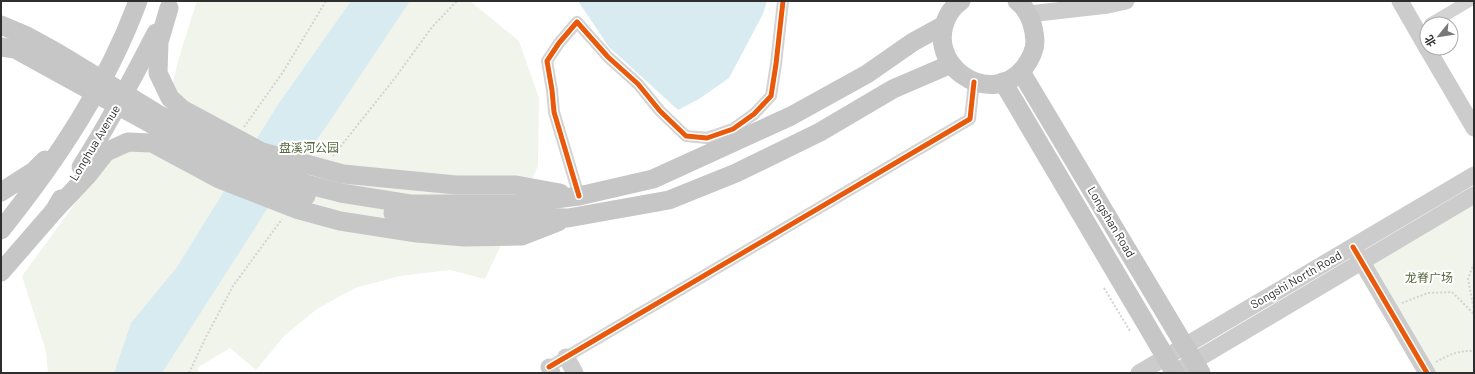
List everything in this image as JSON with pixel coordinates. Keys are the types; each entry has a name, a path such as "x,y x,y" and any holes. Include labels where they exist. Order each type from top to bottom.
{"main road":[{"path":"1,230 47,171 72,132 109,67 130,24 138,1"},
{"path":"961,1 951,11 944,25 942,39 945,52 951,64 961,75 974,82 988,85 1003,82 1012,78 1021,72 1030,60 1035,45 1035,29 1023,7 1108,5 1126,1"},
{"path":"1400,1 1419,21"},
{"path":"170,4 159,42 158,72 170,98 182,109 262,152 343,174 456,185 516,185 579,196"},
{"name":"Longhua Avenue","path":"1,272 54,211 136,74 170,4"},
{"path":"1,25 28,36 58,53 222,163 299,195 340,206 424,218 471,222 522,218 568,218 669,200 736,173 820,132 893,89 951,64"},
{"path":"54,211 88,175 106,152 128,142 152,143 226,182 296,209 410,204 515,204 579,196 652,179 791,116 867,74 913,42 944,25"},
{"path":"1,47 15,49 177,132"},
{"path":"1432,56 1474,128"},
{"name":"Longshan Road","path":"1021,72 1194,360"},
{"name":"Longshan Road","path":"1003,82 1172,369"},
{"path":"1,192 34,171 72,132"},
{"name":"Songshi North Road","path":"1194,360 1353,247 1474,175"},
{"name":"Songshi North Road","path":"1139,373 1172,369 1194,360 1474,195"},
{"path":"1353,247 1426,371"},
{"path":"566,357 575,373"}],"street":[{"path":"579,196 554,112 547,62 559,42 577,22 608,57 638,84 660,111 686,136 707,138 733,129 754,114 770,96 776,64 783,1"},
{"path":"1444,16 1469,1"},
{"path":"551,370 566,357 970,119 974,82"}],"path":[{"path":"242,129 283,72 326,1"},
{"path":"1474,263 1468,279 1474,310"},
{"path":"1104,288 1130,331"},
{"path":"1390,310 1403,302 1428,293 1452,292 1474,314"},
{"path":"1426,371 1450,354 1467,350 1474,351"}],"green space":[{"name":"盘溪河公园","path":"197,1 470,1 519,41 539,98 538,166 485,279 450,270 400,276 355,288 317,309 284,336 256,370 230,348 197,368 200,373 48,373 46,351 22,276 106,161 131,150 142,150 154,154 180,54"},
{"name":"龙脊广场","path":"1474,199 1474,373 1433,373 1368,261"}],"shaded area":[{"path":"351,1 410,1 328,124 271,203 162,373 114,373 131,323 177,267 277,106"},
{"path":"578,1 767,1 763,14 729,78 699,99 678,110 609,47"}],"cycle path":[{"path":"579,196 554,112 547,61 559,43 577,22 608,57 638,84 660,111 686,136 707,138 733,129 754,114 771,96 783,1"},
{"path":"549,367 970,119 974,82"},
{"path":"1353,247 1427,373"}]}
